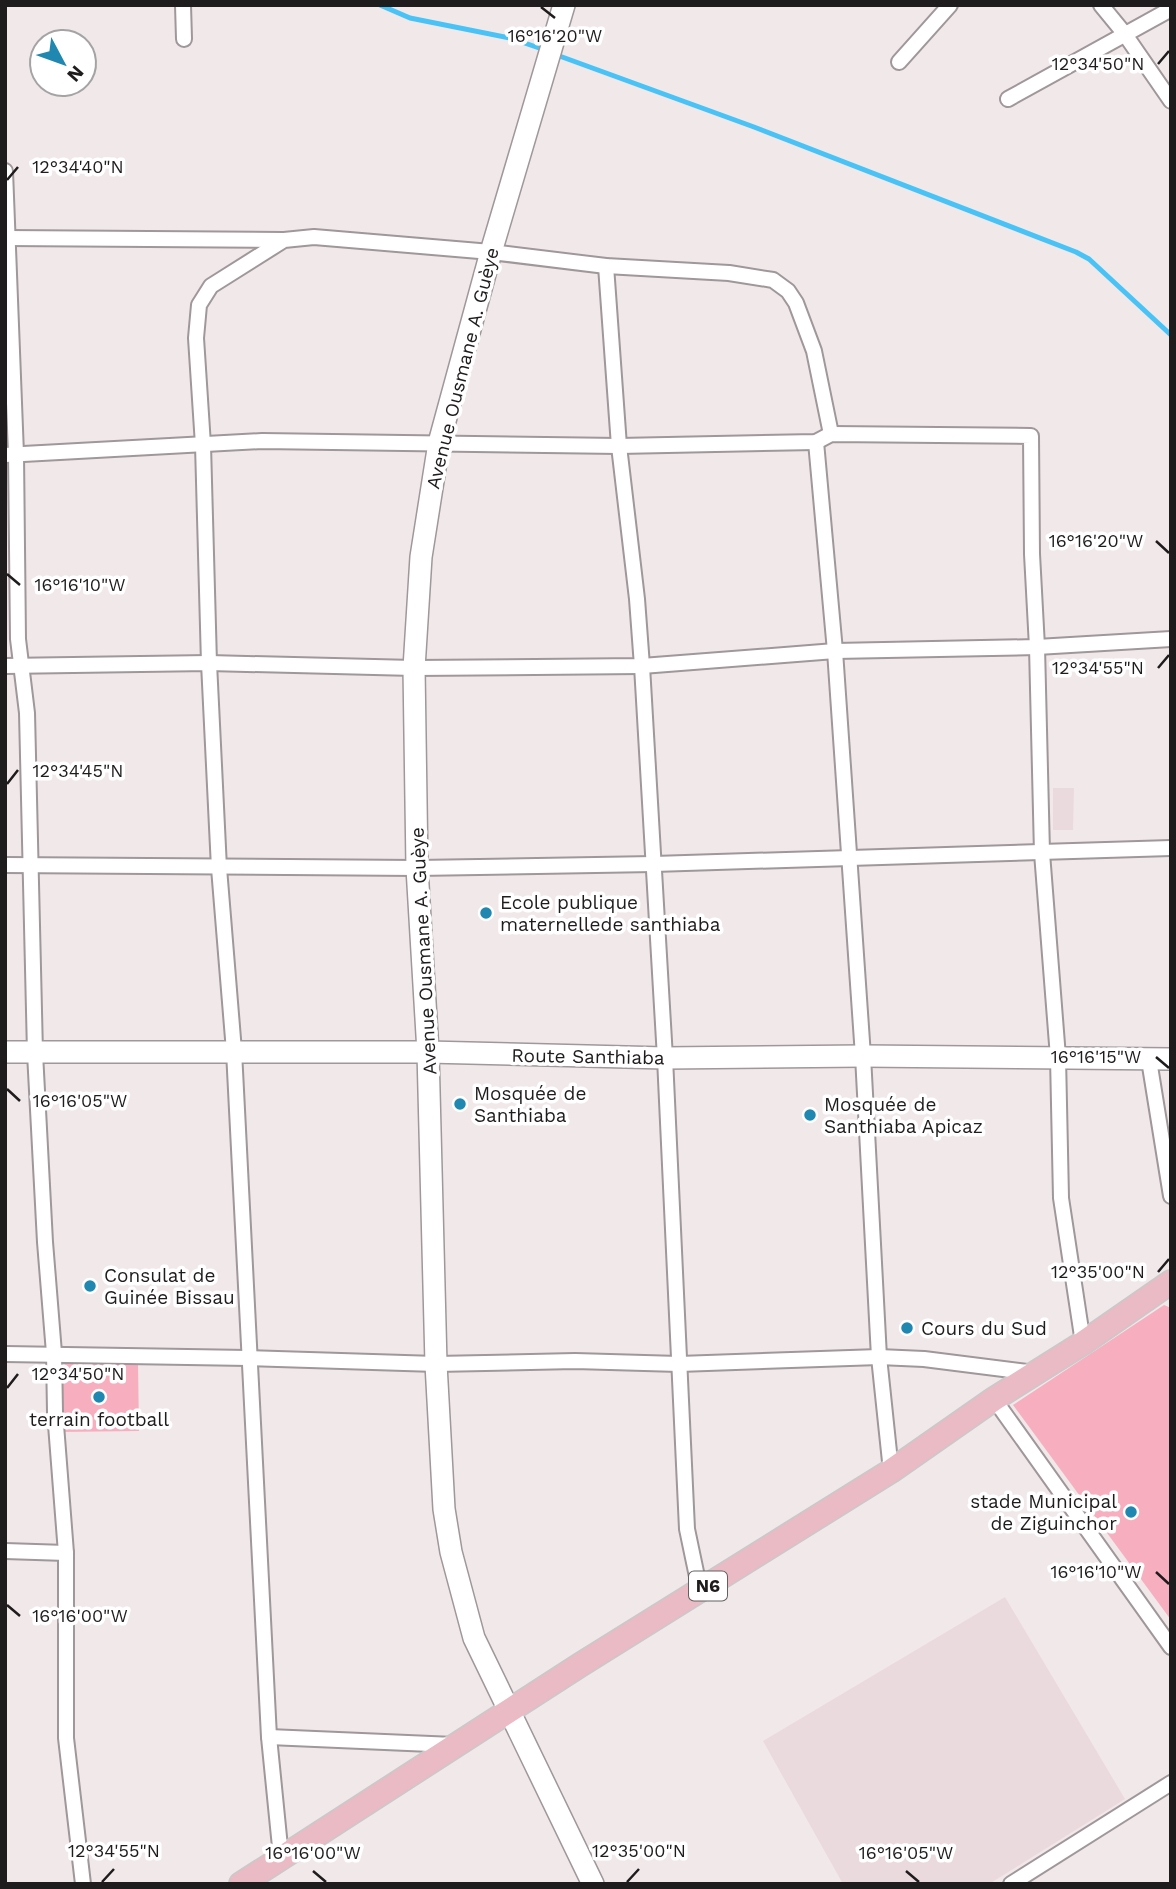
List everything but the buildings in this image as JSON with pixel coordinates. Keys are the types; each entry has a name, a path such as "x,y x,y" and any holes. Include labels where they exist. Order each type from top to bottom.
{"main road":[{"name":"N6","path":"241,1884 891,1471 1171,1282"}],"street":[{"path":"183,5 184,39"},
{"name":"Avenue Ousmane A. Guèye","path":"564,5 491,252 439,443 421,557 414,668 417,868 428,1052 441,1478 451,1552 474,1638 593,1884"},
{"path":"899,62 950,5"},
{"path":"1101,5 1171,101"},
{"path":"1007,99 1171,9"},
{"path":"5,171 13,666 27,713 35,1052 54,1353 55,1412 66,1553 66,1738 83,1884"},
{"path":"7,238 284,240 314,237 491,252 606,266 729,273 779,283 788,290 796,303 814,351 831,434"},
{"path":"281,1857 269,1737 234,1051 219,868 196,338 199,305 211,286 284,240"},
{"path":"606,266 619,446 642,666 665,1058 687,1529 700,1591"},
{"path":"11,454 275,441 619,446 816,442 831,434 1031,436 1032,554 1042,853 1058,1057 1061,1198 1083,1343"},
{"path":"816,442 835,651 863,1056 880,1357 891,1471"},
{"path":"13,666 209,663 414,668 642,666 835,651 1037,647 1171,639"},
{"path":"5,865 417,868 654,864 1171,848"},
{"name":"Route Santhiaba","path":"5,1052 428,1052 665,1058 863,1056 1160,1060"},
{"path":"1160,1060 1171,1196"},
{"path":"5,1354 54,1353 436,1364 575,1361 679,1364 880,1357 924,1359 1036,1374"},
{"path":"994,1399 1171,1647"},
{"path":"5,1551 66,1553"},
{"path":"269,1737 458,1745"},
{"path":"1011,1884 1171,1783"}],"shaded area":[{"path":"1053,788 1074,788 1073,830 1053,830"},
{"name":"stade Municipal de Ziguinchor","path":"1164,1305 1171,1308 1171,1620 1013,1405"},
{"name":"terrain football","path":"138,1363 139,1431 60,1432 59,1364"},
{"path":"1005,1597 1125,1799 989,1884 843,1884 763,1741"}],"waterway":[{"path":"380,5 410,18 510,38 545,50"},
{"path":"554,54 754,127 1076,252 1089,259 1171,335"}],"place":[{"name":"Ecole publique maternellede santhiaba","path":"486,913"},
{"name":"Mosquée de Santhiaba","path":"460,1104"},
{"name":"Mosquée de Santhiaba Apicaz","path":"810,1115"},
{"name":"Consulat de Guinée Bissau","path":"90,1286"},
{"name":"Cours du Sud","path":"907,1328"},
{"name":"terrain football","path":"99,1397"},
{"name":"stade Municipal de Ziguinchor","path":"1131,1512"}]}
